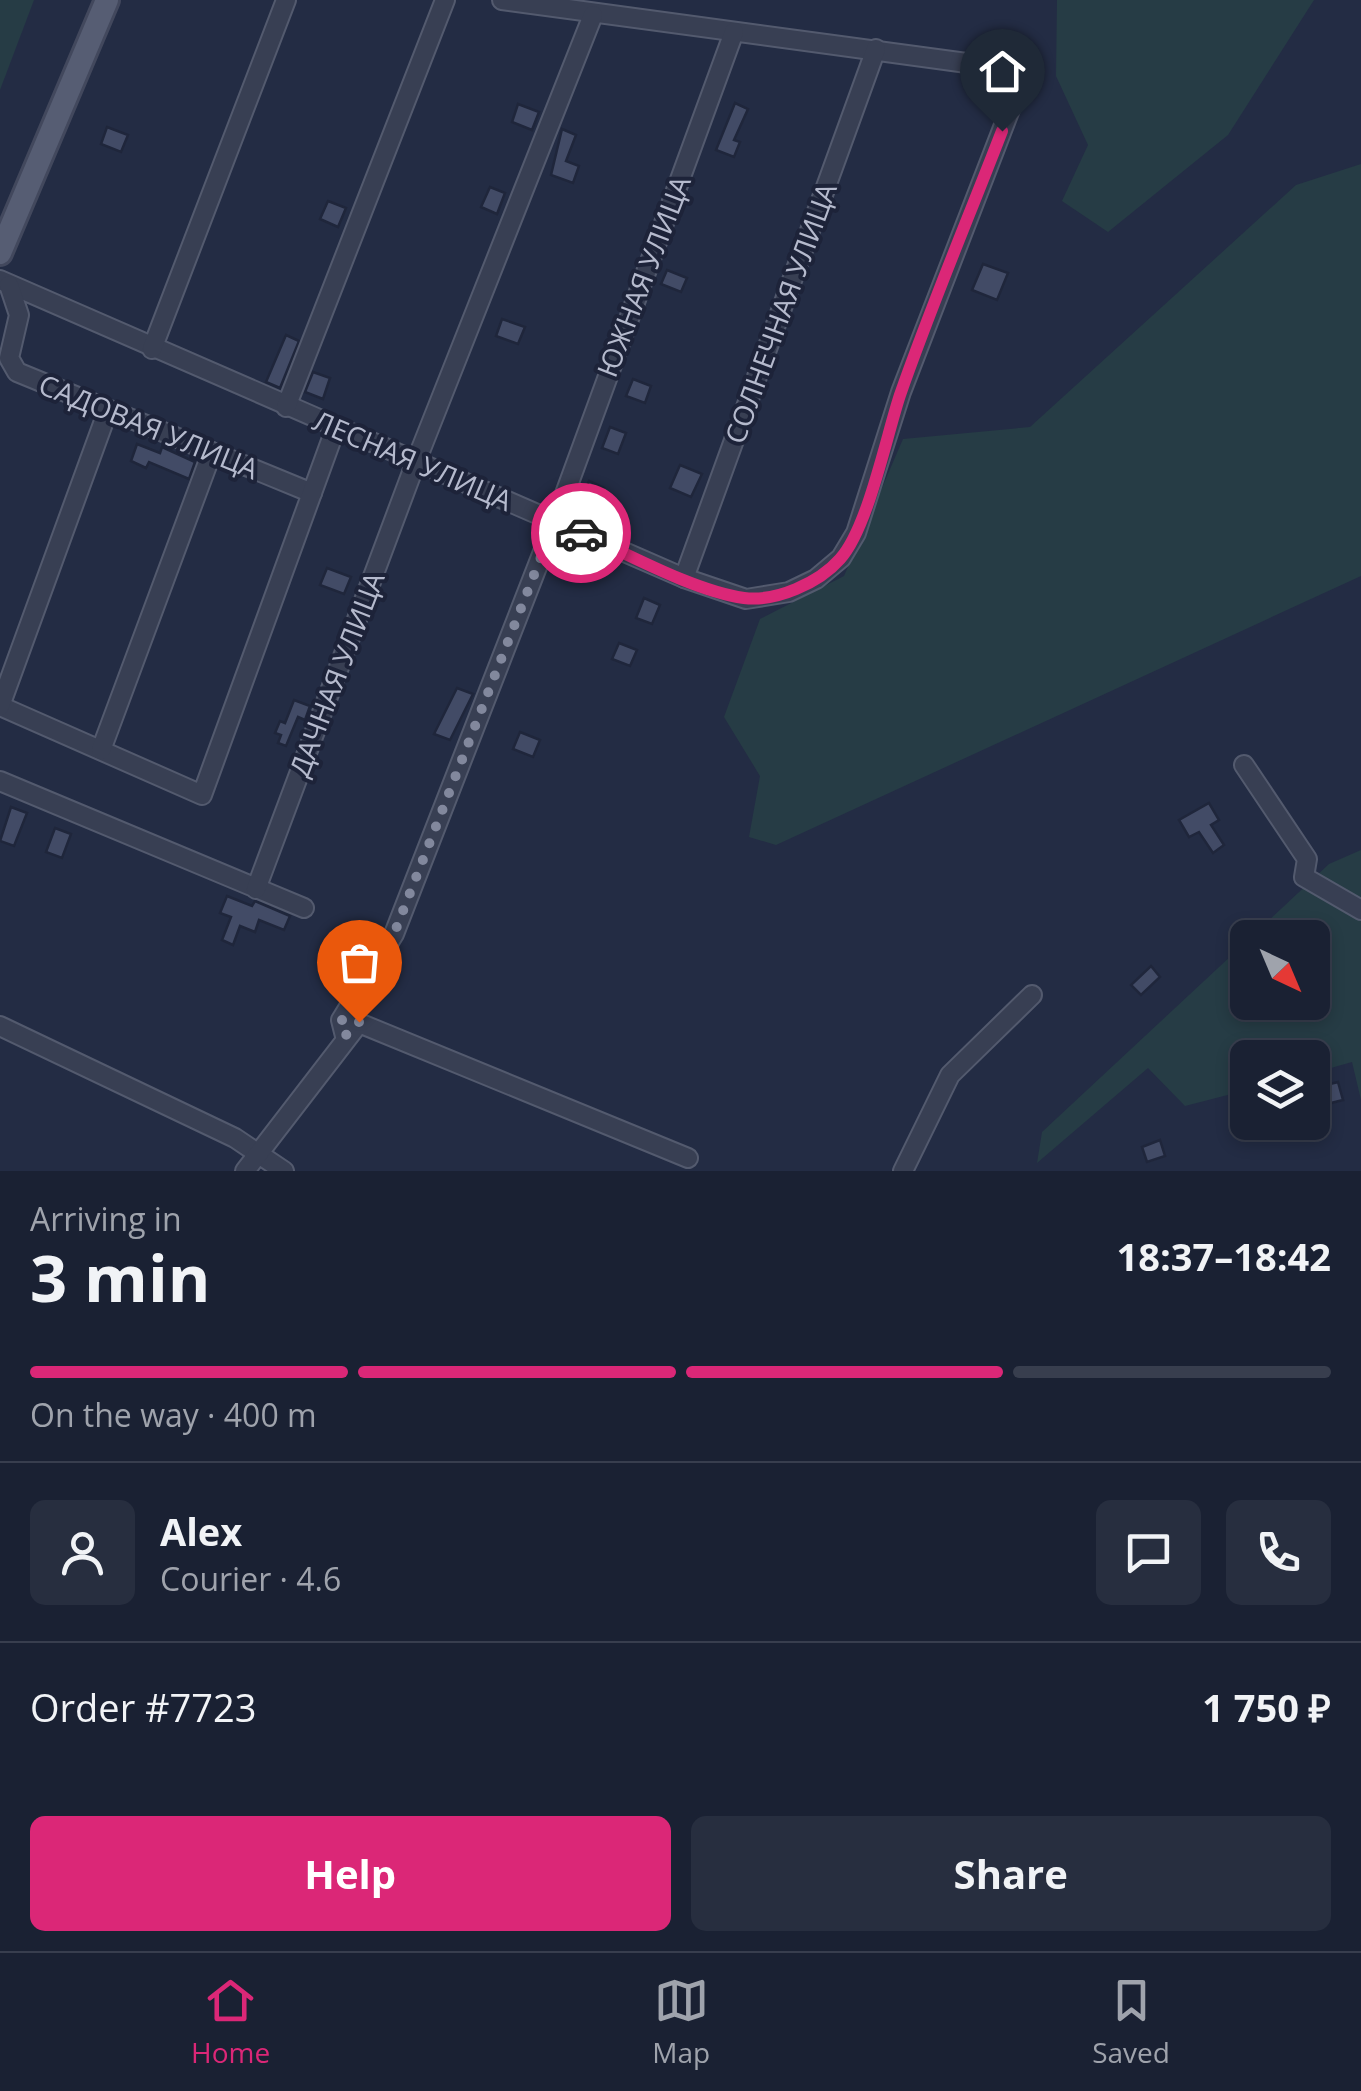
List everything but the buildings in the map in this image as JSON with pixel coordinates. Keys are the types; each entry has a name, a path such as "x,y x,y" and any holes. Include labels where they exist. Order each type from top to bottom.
{"main road":[{"path":"0,253 107,0"}],"street":[{"path":"152,349 286,0"},
{"path":"286,407 446,0"},
{"path":"502,0 876,49"},
{"name":"ДАЧНАЯ УЛИЦА","path":"256,889 417,459 593,14"},
{"name":"ЮЖНАЯ УЛИЦА","path":"245,1171 262,1154 345,1036 342,1020 394,934 555,521 734,32"},
{"name":"ЛЕСНАЯ УЛИЦА","path":"5,283 684,578 746,598 788,592 816,579 841,558 856,533 901,392 1016,94 1016,77 1010,69 876,49"},
{"name":"СОЛНЕЧНАЯ УЛИЦА","path":"684,578 876,49"},
{"name":"САДОВАЯ УЛИЦА","path":"5,283 19,315 8,358 17,372 312,493"},
{"path":"108,410 0,706 202,795 336,427"},
{"path":"101,750 212,452"},
{"path":"1244,765 1307,858 1304,878 1361,910"},
{"path":"0,780 304,908"},
{"path":"903,1171 950,1074 1032,995"},
{"path":"345,1036 359,1022 688,1158"},
{"path":"0,1026 262,1154 284,1171"}],"shaded area":[{"path":"0,0 34,0 0,90"},
{"path":"1057,0 1314,0 1228,135 1108,232 1062,201 1088,145 1056,76"},
{"path":"1361,164 1361,576 776,845 749,837 760,776 724,717 760,619 844,576 903,439 1030,427 1296,185"},
{"path":"1361,850 1361,1100 1352,1062 1330,1068 1330,1040 1230,1040 1230,1094 1185,1106 1148,1068 1037,1163 1042,1132 1230,957 1230,1020 1330,1020 1330,920 1269,920 1329,864"}],"way so far":[{"path":"359,1022 345,1036 342,1020 394,934 555,521 581,533"}],"route":[{"path":"581,533 684,578 746,598 788,592 816,579 841,558 856,533 901,392 1002,131"}]}
